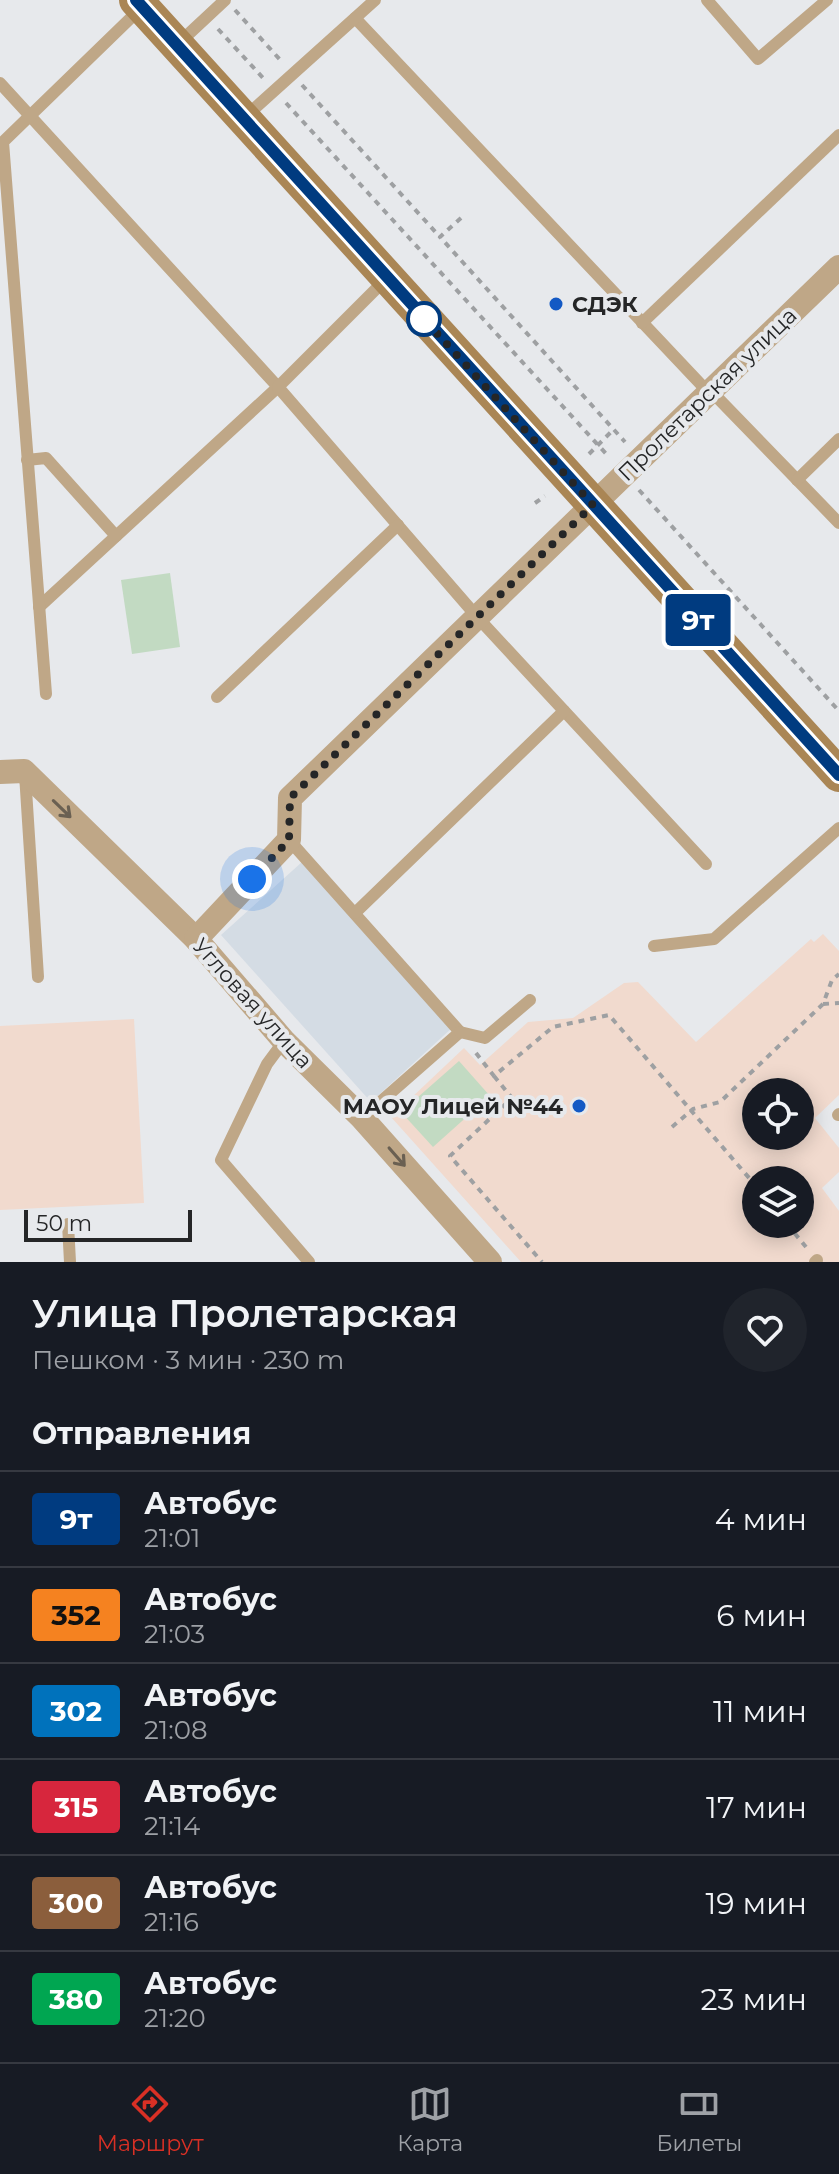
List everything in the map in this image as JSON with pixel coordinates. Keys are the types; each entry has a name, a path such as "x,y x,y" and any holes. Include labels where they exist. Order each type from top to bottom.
{"main road":[{"path":"140,2 839,775"}],"street":[{"name":"Пролетарская улица","path":"289,840 290,798 479,619 839,267"},
{"name":"Угловая улица","path":"12,771 196,939 284,1041 362,1118 490,1262"},
{"path":"196,939 289,840"}],"lane":[{"path":"177,44 226,0"},
{"path":"244,118 375,0"},
{"path":"707,0 758,59 827,0"},
{"path":"46,694 3,142 140,2"},
{"path":"355,18 642,323 839,523"},
{"path":"0,83 278,387 479,619 706,864"},
{"path":"642,323 839,135"},
{"path":"39,607 278,387 387,278"},
{"path":"797,480 839,439"},
{"path":"27,460 46,458 116,536"},
{"path":"217,697 398,525"},
{"path":"355,913 564,711"},
{"path":"12,771 38,977"},
{"path":"654,946 714,939 839,828"},
{"path":"289,840 460,1032 485,1038 530,1000"},
{"path":"362,1118 460,1032"},
{"path":"284,1041 267,1064 221,1160 309,1262"},
{"path":"68,1224 70,1262"}],"path":[{"path":"226,0 630,446"},
{"path":"207,17 839,711"},
{"path":"440,237 461,218"},
{"path":"589,454 613,430"},
{"path":"535,503 545,496"},
{"path":"672,1127 693,1109 720,1102 823,1004 832,980 839,974"},
{"path":"823,1004 839,1003"},
{"path":"494,1076 553,1027 609,1015 742,1169"},
{"path":"460,1032 512,1098 450,1156 542,1262"},
{"path":"798,1238 816,1261"}],"shaded area":[{"path":"302,862 452,1028 371,1102 221,935"},
{"name":"МАОУ Лицей №44","path":"823,934 839,951 839,1095 815,1118 839,1148 839,1172 822,1188 839,1211 839,1262 521,1262 391,1117 464,1048 480,1065 528,1022 573,1018 624,983 638,982 696,1042 811,939 814,942"},
{"path":"134,1019 144,1203 0,1210 0,1026"}],"green space":[{"path":"170,573 180,647 132,654 121,580"},
{"path":"459,1061 490,1096 433,1147 401,1112"}],"bus line":[{"name":"9т","path":"136,0 839,775"}],"place":[{"name":"СДЭК","path":"556,304"},
{"name":"МАОУ Лицей №44","path":"579,1106"}],"route":[{"path":"252,879 289,840 290,798 479,619 593,505 424,319"}]}
